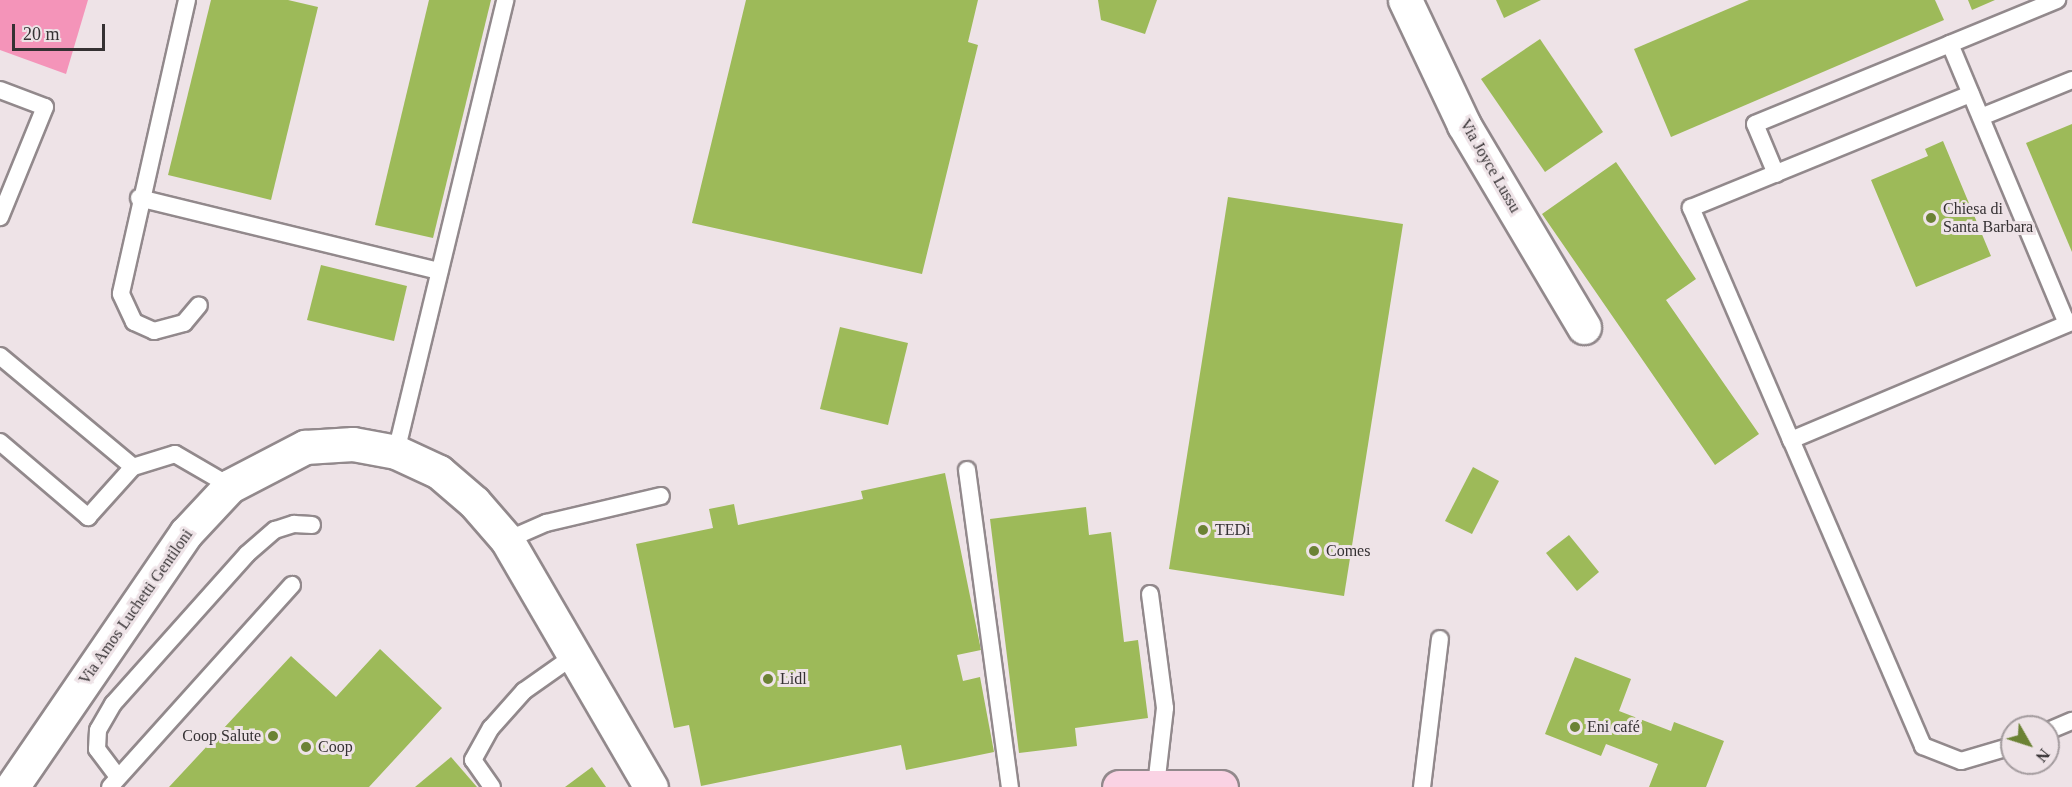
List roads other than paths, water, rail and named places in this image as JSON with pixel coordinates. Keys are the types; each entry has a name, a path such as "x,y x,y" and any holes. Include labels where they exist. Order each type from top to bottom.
{"main road":[{"path":"1119,787 1221,787"}],"street":[{"name":"Via Joyce Lussu","path":"1405,0 1464,125 1584,327"},
{"name":"Via Amos Luchetti Gentiloni","path":"12,787 186,533 230,486 305,447 353,444 396,452 439,472 474,502 507,540 651,787"}],"lane":[{"path":"187,0 139,198 121,284 128,314 144,328 165,331 184,323 198,305"},
{"path":"396,452 505,0"},
{"path":"1776,174 1755,124 2057,0"},
{"path":"1791,440 2069,323 1950,44"},
{"path":"1981,117 2072,80"},
{"path":"0,90 45,107 0,217"},
{"path":"1971,94 1691,208 1923,746 1960,761 2000,749"},
{"path":"139,198 439,271"},
{"path":"0,356 133,467"},
{"path":"0,442 88,517 133,467 175,454 230,486"},
{"path":"967,471 1010,787"},
{"path":"507,540 546,523 661,496"},
{"path":"292,585 114,782 97,749 98,730 112,704 247,554 275,530 294,524 312,525"},
{"path":"1150,594 1165,708 1155,786"},
{"path":"1422,787 1440,639"},
{"path":"492,787 473,760 491,728 524,691 575,655"}],"place":[{"name":"Chiesa di Santa Barbara","path":"1931,218"},
{"name":"TEDi","path":"1203,530"},
{"name":"Comes","path":"1314,551"},
{"name":"Lidl","path":"768,679"},
{"name":"Eni café","path":"1575,727"},
{"name":"Coop Salute","path":"273,736"},
{"name":"Coop","path":"306,747"}]}
